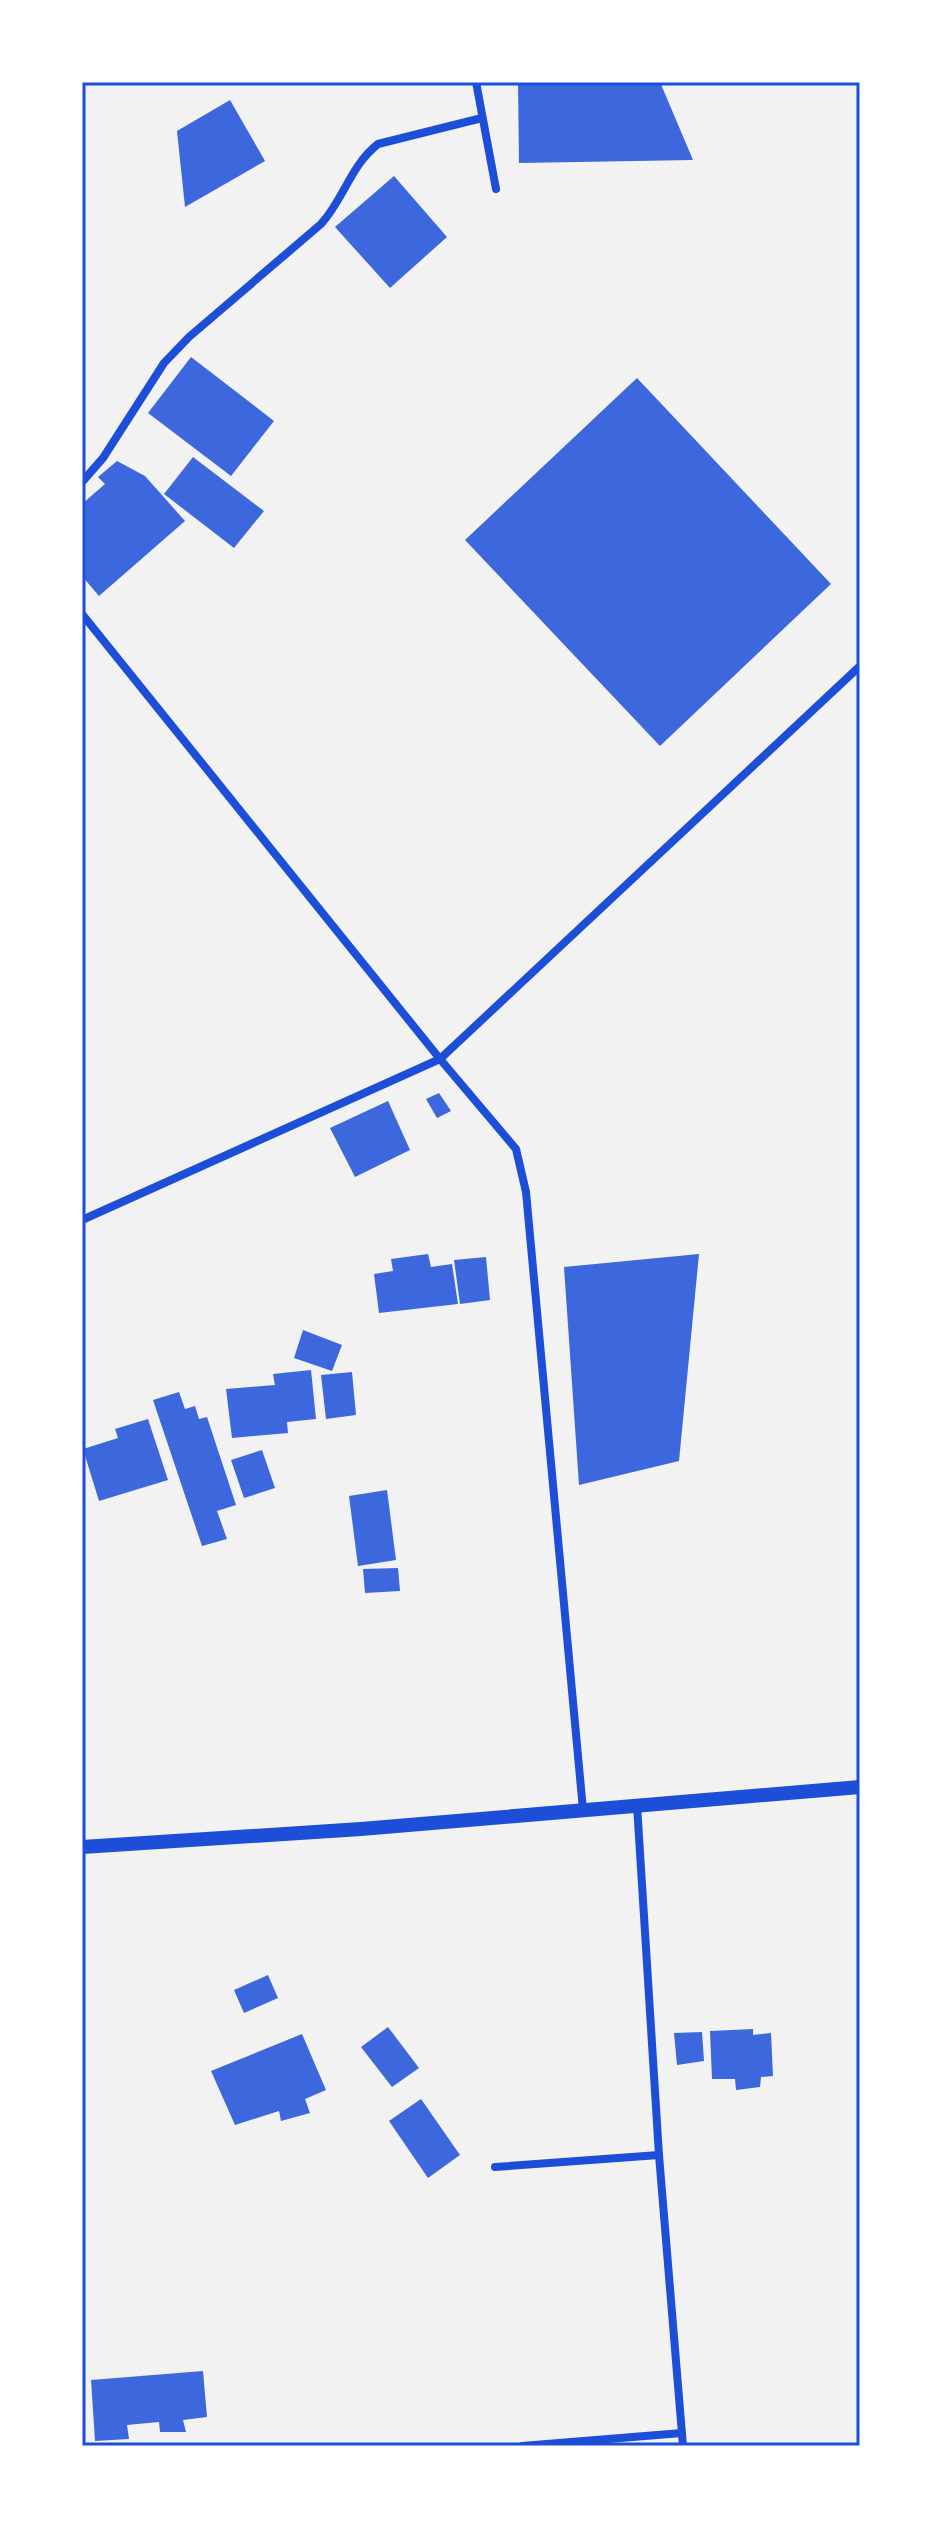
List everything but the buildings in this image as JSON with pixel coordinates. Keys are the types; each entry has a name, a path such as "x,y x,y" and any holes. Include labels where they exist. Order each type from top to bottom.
{"street":[{"path":"476,82 496,189"},
{"path":"82,482 103,458 164,363 189,337 321,224 335,209 353,169 364,155 378,144 482,118"},
{"path":"82,614 516,1149 526,1192 583,1810"},
{"path":"82,1220 440,1059 860,666"},
{"path":"82,1847 361,1829 860,1787"},
{"path":"637,1804 659,2155 683,2446"},
{"path":"495,2167 659,2155"},
{"path":"522,2446 682,2433"}]}
